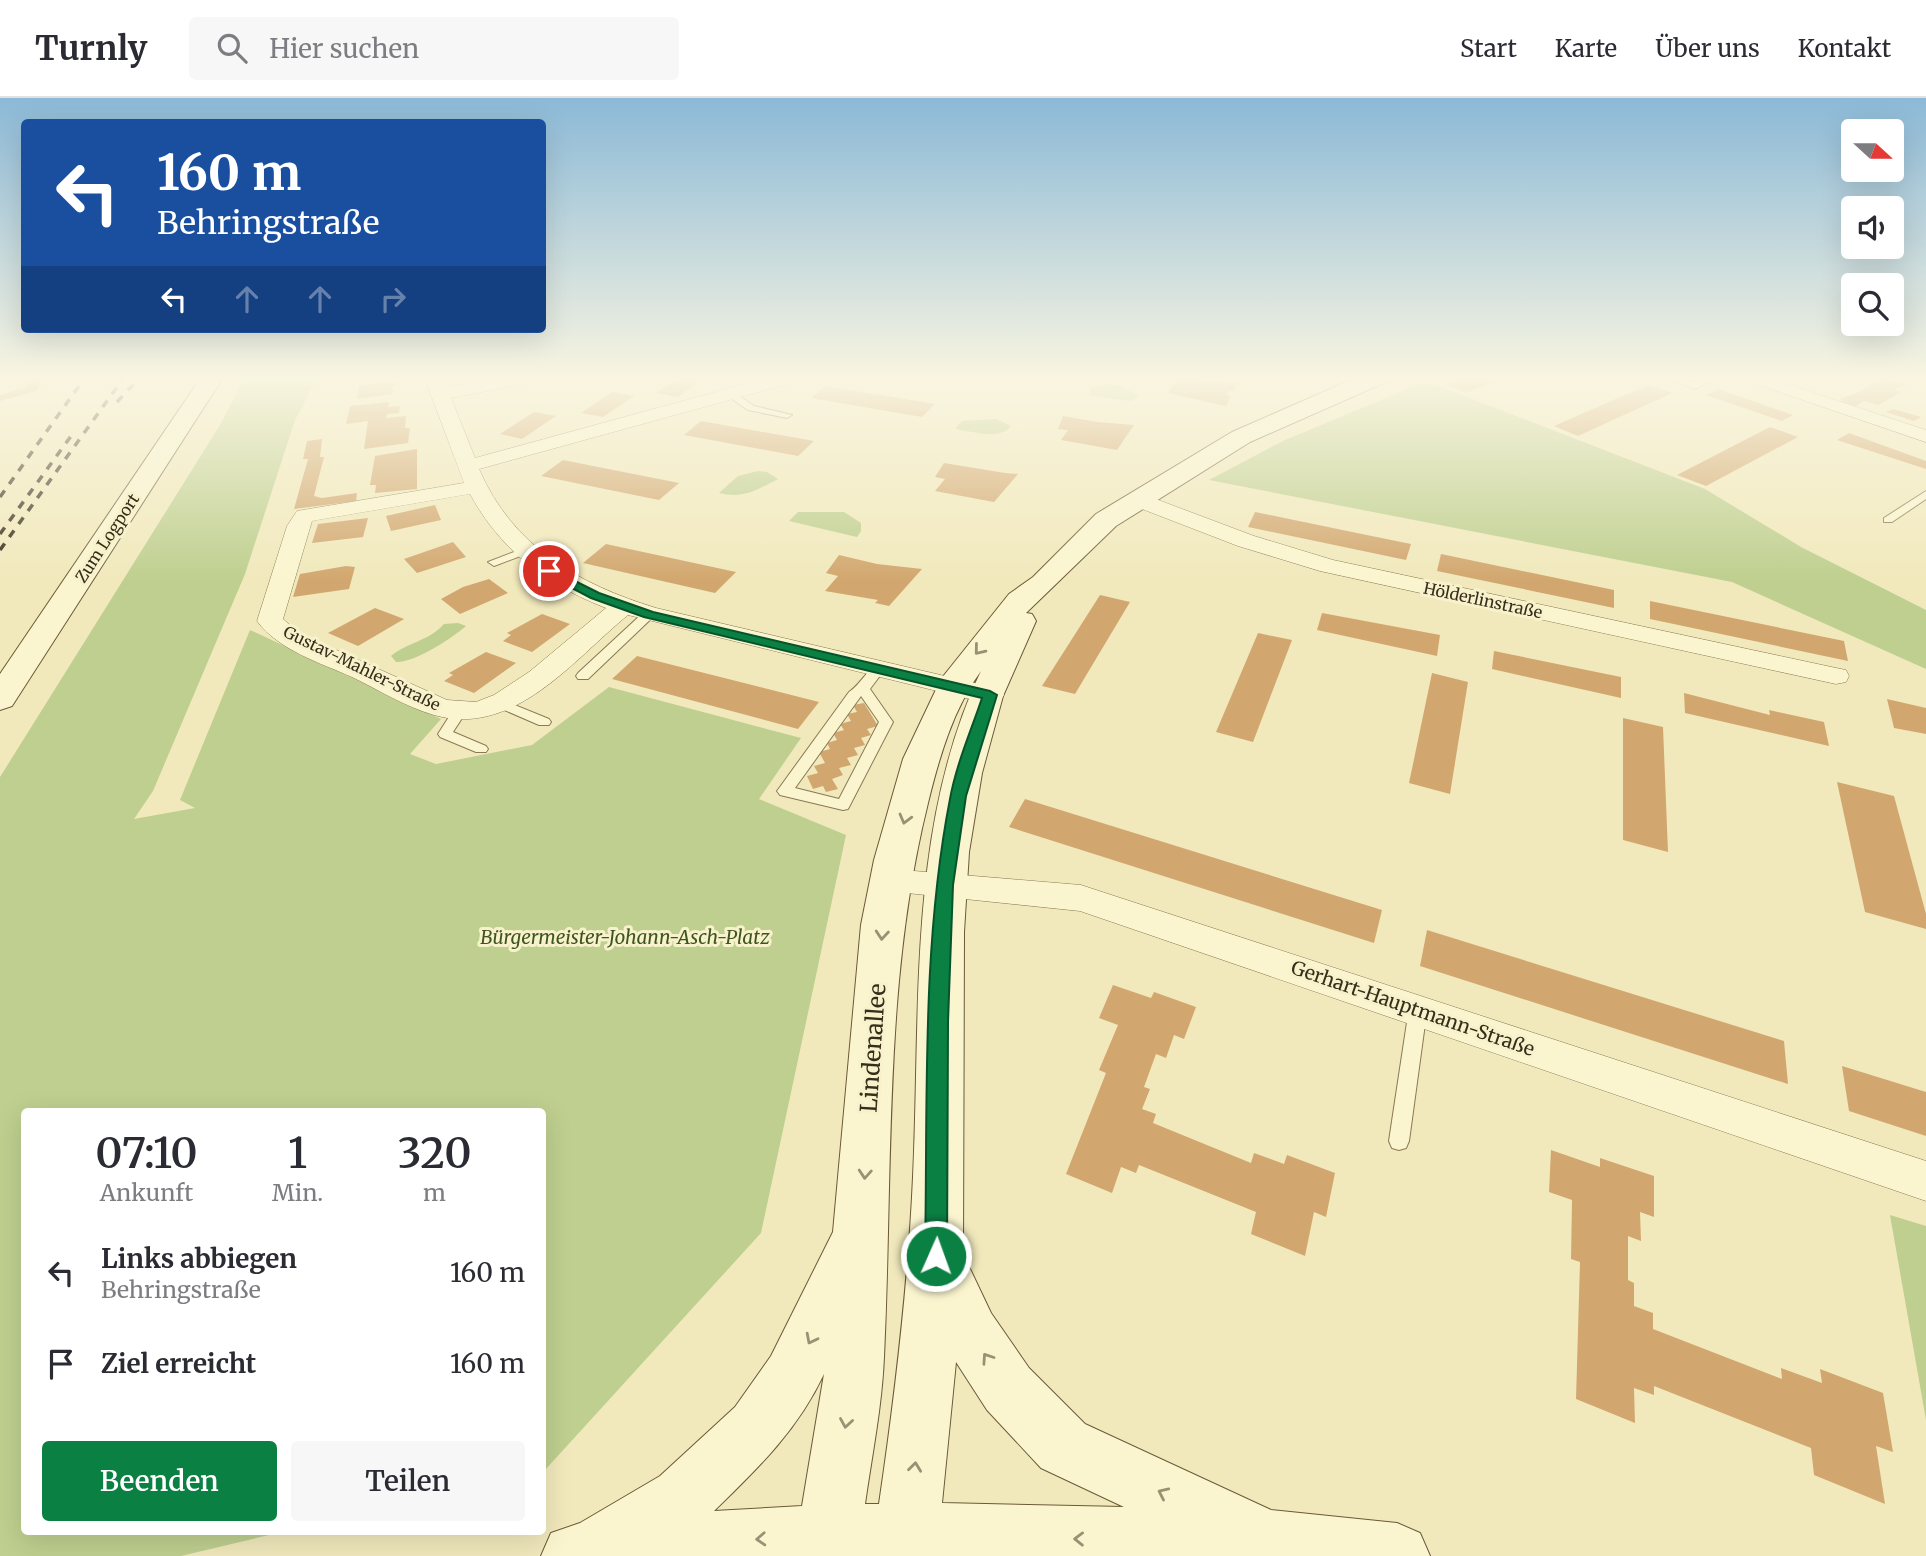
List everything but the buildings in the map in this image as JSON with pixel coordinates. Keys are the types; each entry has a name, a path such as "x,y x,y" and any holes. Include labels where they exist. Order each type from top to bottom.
{"street":[{"name":"Zum Logport","path":"0,699 168,444"},
{"path":"460,444 472,476 500,528 523,551 549,571 623,607 971,691"},
{"path":"472,476 575,444"},
{"name":"Lindenallee","path":"828,1546 855,1359 860,1233 882,925 890,881 921,758 971,691 1020,600 1043,583 1096,528 1137,499 1229,444"},
{"name":"Gustav-Mahler-Straße","path":"472,476 305,516 298,526 270,621 290,638 440,708 459,712 486,709 500,703 553,665 623,607"},
{"name":"Hölderlinstraße","path":"1137,499 1246,541 1328,566 1836,676"},
{"name":"Lindenallee","path":"905,1545 936,1256 939,1022 945,885 971,691"},
{"name":"Gerhart-Hauptmann-Straße","path":"890,881 1081,898 1926,1181"},
{"path":"583,1554 682,1498 756,1428 792,1377 860,1233"},
{"path":"936,1256 971,1333 1008,1389 1063,1446 1270,1542"},
{"path":"583,1554 828,1546 1270,1542 1397,1556"}],"lane":[{"path":"1888,520 1926,494"},
{"path":"494,562 523,551"},
{"path":"583,676 649,614"},
{"path":"863,689 886,722 843,806 785,791 854,695 863,689 878,669"},
{"path":"500,703 544,722"},
{"path":"459,712 445,734 481,749"},
{"path":"1399,1141 1418,1009"}],"green space":[{"name":"Bürgermeister-Johann-Asch-Platz","path":"208,444 287,444 245,574 153,791 134,819 195,808 180,800 250,630 441,719 410,754 436,764 532,745 609,687 801,738 759,799 846,835 761,1233 546,1469 546,1108 21,1108 21,1535 269,1535 181,1556 0,1556 0,777"},
{"path":"1277,444 1589,444 1705,489 1801,547 1926,610 1926,669 1732,582 1209,480"},
{"path":"758,471 767,472 778,479 743,494 719,493 738,476"},
{"path":"798,512 844,512 861,523 861,531 857,537 789,521"},
{"path":"458,623 466,626 412,659 396,662 391,656 432,634 444,624"},
{"path":"1890,1215 1926,1226 1926,1420"}],"railway":[{"path":"0,497 38,444"},
{"path":"0,534 65,444"},
{"path":"0,550 76,444"}],"route":[{"path":"549,571 623,607 990,695 975,733 958,796 945,885 939,1022 936,1256"}]}
